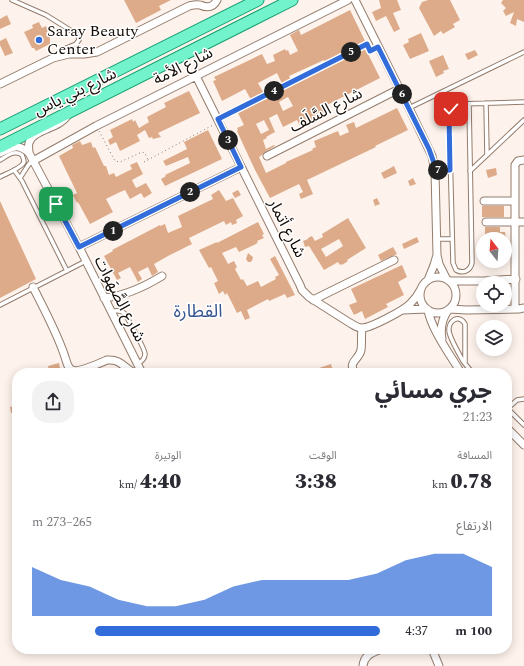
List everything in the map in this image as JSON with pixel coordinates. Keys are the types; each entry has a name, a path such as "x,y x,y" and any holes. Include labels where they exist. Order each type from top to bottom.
{"main road":[{"name":"شارع بني ياس","path":"0,129 258,0"},
{"name":"شارع بني ياس","path":"0,147 292,0"}],"street":[{"path":"0,84 53,58 69,54 97,52 189,6 194,5 208,8 212,7 217,0"},
{"name":"شارع الأمة","path":"33,161 96,126 348,0"},
{"path":"354,0 409,108 429,149 434,163 437,255 439,264 448,280"},
{"name":"شارع أتمار","path":"196,76 302,290 313,300 355,326 362,328"},
{"name":"شارع السَّلَف","path":"267,156 399,89"},
{"path":"29,153 29,143 33,137 60,123 66,117 66,114"},
{"path":"0,153 16,146 22,147 29,153"},
{"name":"شارع الصَّهَوات","path":"29,153 79,247 139,368"},
{"path":"515,309 515,165 518,161 524,160"},
{"path":"79,247 241,167"},
{"path":"484,201 515,201"},
{"path":"486,222 524,222"},
{"path":"428,280 437,255"},
{"path":"313,300 394,260"},
{"path":"104,298 119,296 133,291 162,276"},
{"path":"353,368 352,364 361,351 362,328 368,327 413,302 422,286 428,280 433,277 440,276 454,285 457,295 454,305 446,314 442,325 441,331 443,343"},
{"path":"448,280 484,281 516,279"},
{"path":"33,287 69,368"},
{"path":"421,289 420,295 423,305 433,312 439,313 450,309 466,310 524,308"},
{"path":"401,310 427,309"},
{"path":"427,309 430,319 458,368"},
{"path":"85,368 107,360 116,360 128,368"},
{"path":"512,433 524,445"},
{"path":"363,666 364,660 370,654"},
{"path":"434,654 439,666"}],"lane":[{"path":"12,0 46,15 78,34 79,40 76,44 64,49 53,58"},
{"path":"409,108 524,52"},
{"path":"468,104 472,263 470,268 466,271 458,271 454,266 452,239 450,112 452,107 457,104 524,102"},
{"path":"486,103 488,155"},
{"path":"470,171 524,120"},
{"path":"0,160 17,152 21,154 24,159 23,164 20,167 0,177"},
{"path":"20,178 29,164 33,161"},
{"path":"14,170 20,178 67,271"},
{"path":"435,171 450,170"},
{"path":"436,239 452,239"},
{"path":"0,305 33,287 86,262"},
{"path":"111,312 117,310 122,311 129,320 144,351 144,359 137,364"},
{"path":"465,363 465,324 458,318 450,323 449,334 465,363 469,368"},
{"path":"512,404 517,400 524,399"},
{"path":"512,414 524,425"}],"path":[{"path":"144,162 218,121 367,44 370,51 378,47"},
{"path":"96,126 115,161 120,162 142,152 148,160"}],"building":[{"path":"124,0 171,0 159,6 161,10 136,23"},
{"path":"379,0 397,0 401,10 393,13 400,29 394,32 386,16 376,21 372,12 381,8"},
{"path":"428,0 450,0 460,20 453,24 455,27 443,34 441,31 434,36 419,8 422,2"},
{"path":"503,0 524,0 524,22 517,19 516,26 510,23 514,12 506,16 503,11 506,8 501,3"},
{"path":"350,10 366,43 363,44 380,78 323,107 326,112 300,126 297,120 283,127 277,114 269,118 275,132 263,140 266,149 274,145 275,146 259,157 266,173 313,150 312,149 316,147 314,141 338,131 340,136 349,132 346,125 354,122 356,128 397,108 408,130 307,180 313,194 301,199 299,194 303,192 299,184 270,198 237,131 237,128 244,125 238,113 254,105 245,89 222,101 213,81 216,80 214,77 262,54 267,64 275,61 273,55 285,49 286,51 288,50 290,55 298,51 290,35 299,30 301,35","holes":["324,60 327,66 293,84 289,76","277,73 284,88 266,97 258,83","288,97 293,106 283,111 279,102","264,120 269,130 261,134 256,124"]},
{"path":"7,15 11,24 0,29 0,19"},
{"name":"Saray Beauty Center","path":"39,22 42,28 46,26 50,36 50,44 36,51 32,48 24,32 33,28 32,25"},
{"path":"421,33 429,51 410,59 403,45 409,42 408,39"},
{"path":"6,38 13,53 5,56 0,45 0,41"},
{"path":"475,50 478,55 468,60 465,54"},
{"path":"443,55 449,69 443,71 444,73 436,77 429,61"},
{"path":"189,91 200,113 158,133 161,137 153,139 152,137 149,138 145,130 137,135 140,141 120,151 116,142 110,145 108,140 113,137 110,130 132,119 133,122 135,120 139,128 149,122 147,117 166,107 164,103"},
{"path":"208,130 222,159 165,186 161,179 166,176 165,175 190,163 188,157 166,166 163,161 187,149 184,142"},
{"path":"80,141 82,145 91,142 104,166 106,166 109,175 114,173 116,177 132,169 130,165 137,162 143,174 132,180 136,188 146,183 152,193 144,198 141,193 130,199 125,190 106,199 113,212 90,224 73,195 77,193 59,156 73,148 72,145"},
{"path":"394,166 397,173 384,179 381,173"},
{"path":"496,168 497,175 488,178 486,170"},
{"path":"413,178 416,184 410,186 408,181"},
{"path":"219,190 226,201 233,198 243,216 236,220 237,223 232,225 231,222 226,225 224,221 189,238 192,244 154,264 158,272 152,276 148,267 138,272 142,279 138,282 130,267 118,273 121,278 117,280 104,256 113,251 112,250 160,225 165,224 168,233 182,227 178,216 213,199 211,195"},
{"path":"238,190 241,195 235,198 232,193"},
{"path":"377,198 380,204 375,206 373,200"},
{"path":"0,201 36,279 0,298"},
{"path":"482,206 504,206 504,217 482,217"},
{"path":"348,218 366,248 342,265 338,262 324,270 309,246 305,247 303,241 312,236 315,241 323,237 322,234","holes":["339,239 343,246 326,257 321,249"]},
{"path":"258,222 264,234 262,235 264,238 257,241 258,242 256,244 239,252 236,247 222,253 228,264 234,261 237,267 235,269 241,280 243,279 247,286 258,281 261,287 276,279 275,277 279,275 270,259 275,256 295,295 287,298 285,294 269,301 268,299 247,310 250,318 245,320 241,311 237,313 227,293 225,295 223,291 219,294 214,283 218,281 211,267 209,268 199,250 217,243"},
{"path":"485,227 500,227 500,232 485,232"},
{"path":"417,237 419,242 404,249 402,244"},
{"path":"393,247 397,254 381,261 378,255"},
{"path":"248,253 253,257 252,261 250,262 246,259"},
{"path":"402,265 407,277 398,282 404,295 386,304 388,307 365,319 362,311 354,315 349,305 357,302 351,289"},
{"path":"59,363 60,368 48,368 48,366"},
{"path":"331,364 332,368 319,368"}],"place":[{"name":"Saray Beauty Center","path":"39,40"}],"district":[{"name":"القطارة","path":"198,311"}],"route":[{"path":"56,204 79,247 241,167 218,119 367,44 370,51 378,47 429,149 435,171 450,170 449,114 451,109"}]}
